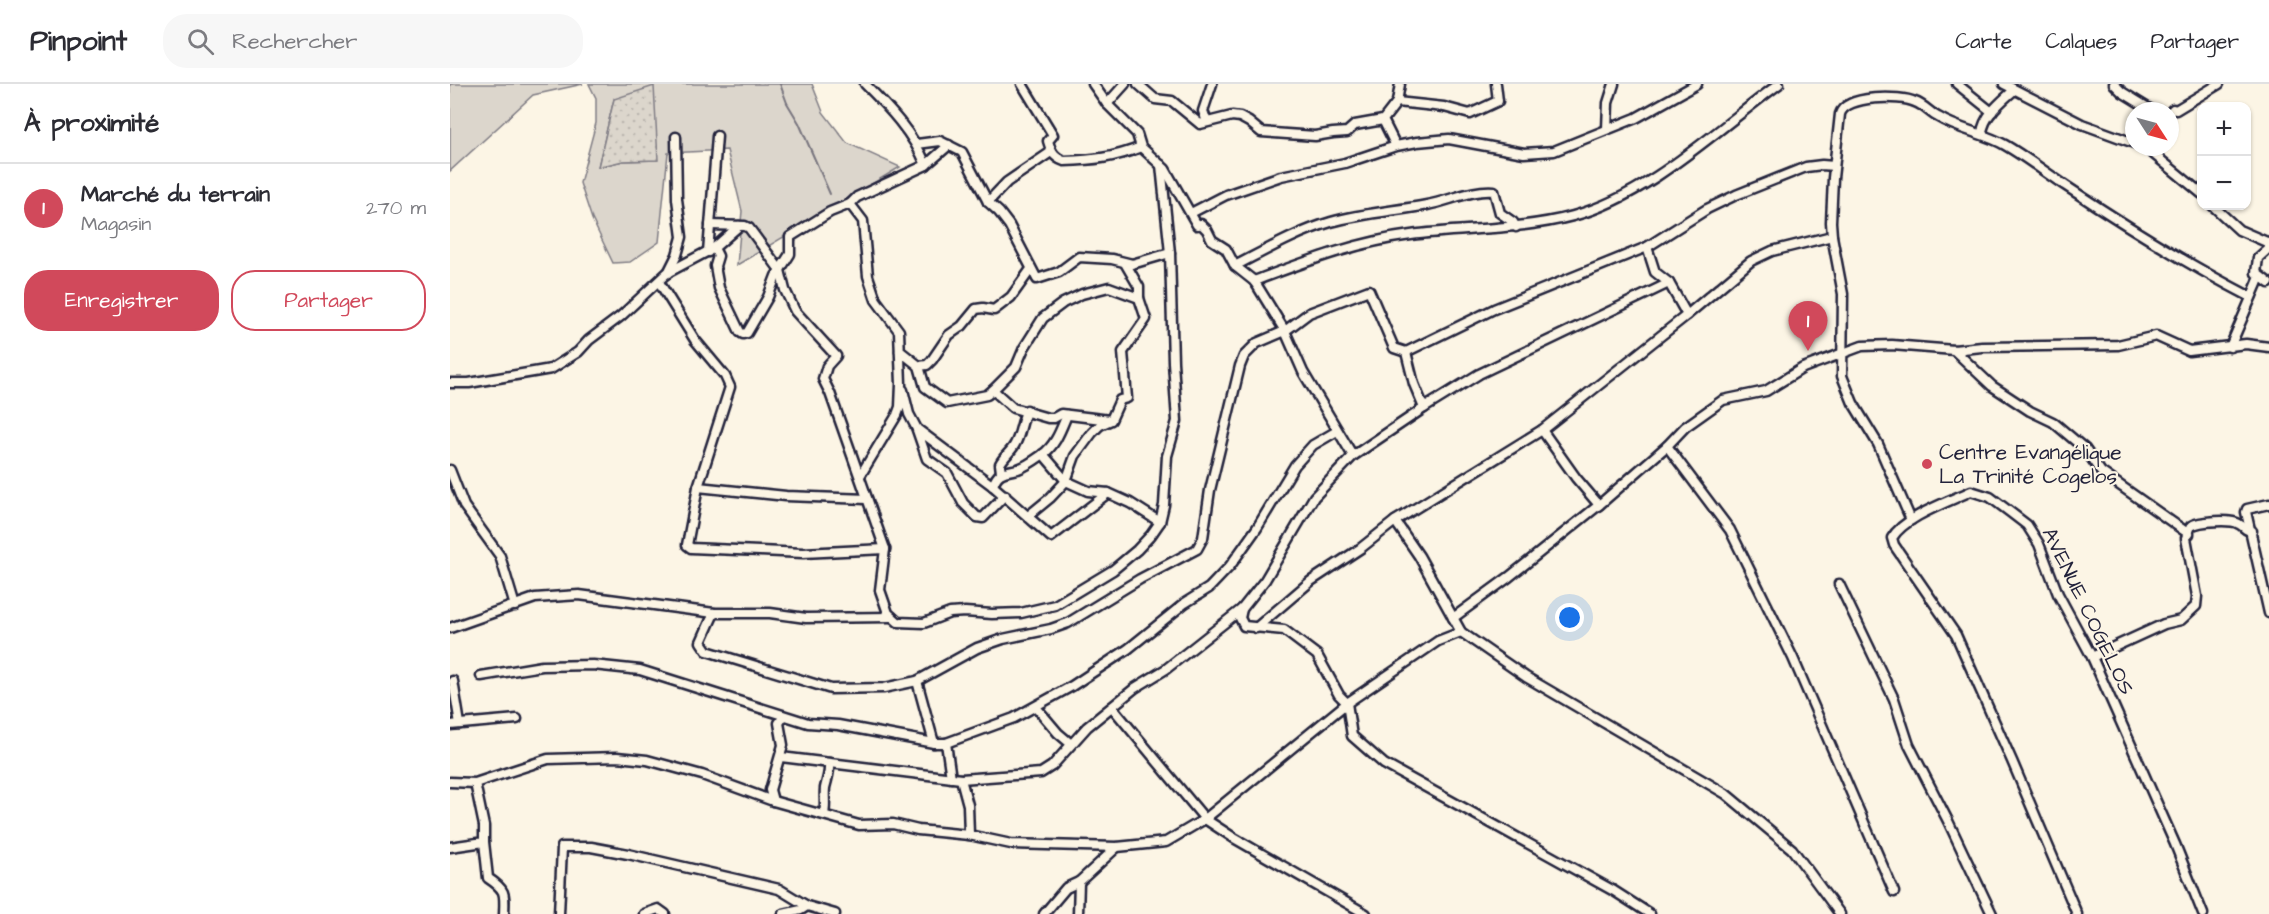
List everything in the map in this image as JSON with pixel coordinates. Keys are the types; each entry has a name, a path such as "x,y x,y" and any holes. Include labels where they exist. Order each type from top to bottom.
{"street":[{"path":"865,84 917,144 926,165"},
{"path":"1022,84 1053,135 1048,141 1051,152 1064,161 1118,156 1141,147"},
{"path":"1093,84 1107,104 1137,134 1141,147 1166,169 1197,225 1201,224 1208,230 1212,240 1226,249 1235,266 1254,281 1286,331 1304,372 1353,456"},
{"path":"1107,104 1125,84"},
{"path":"1138,84 1155,99 1172,101 1198,123 1232,116 1240,117 1261,132 1316,136 1347,132 1355,125 1383,120 1397,102 1400,84"},
{"path":"1207,122 1203,111 1212,84"},
{"path":"1397,102 1444,107 1470,114 1498,101 1497,84"},
{"path":"1607,129 1608,103 1614,84"},
{"path":"1191,213 1226,195 1281,176 1345,163 1396,146 1449,139 1524,153 1554,151 1636,118 1697,84"},
{"path":"1254,281 1347,248 1409,235 1516,226 1574,216 1632,193 1779,84"},
{"path":"1957,84 1992,112"},
{"path":"2004,84 2082,124 2125,140"},
{"path":"2114,84 2138,102"},
{"path":"2179,108 2219,84"},
{"path":"1982,133 1982,127 1992,112 2014,90"},
{"path":"1911,520 1878,444 1853,403 1842,376 1843,294 1832,236 1834,166 1841,108 1856,100 1878,98 1913,100 1937,117 1956,126 1982,133 2007,146 2066,187 2195,268 2251,297"},
{"path":"1383,120 1396,146"},
{"path":"717,136 710,225 711,250 718,256 715,266 719,288 744,334 747,333 760,312 790,254 790,237 830,212 850,204 857,197 926,165 949,145"},
{"path":"450,383 469,383 551,369 579,352 589,340 604,330 639,297 659,282 677,255 682,237 677,199 676,137"},
{"path":"917,144 938,141 962,152 988,202 1009,225 1038,279 1059,272 1079,257 1112,259 1125,264 1139,263 1170,253"},
{"path":"988,202 1007,182 1051,152"},
{"path":"2154,156 2197,190"},
{"path":"710,225 749,228 780,270 785,290 795,311 836,356 827,366 823,379 885,549 880,590 888,613 898,622 924,623 950,613 1021,613 1055,605 1113,570 1137,550 1160,522 1164,505 1167,456 1177,421 1170,253 1161,165"},
{"path":"714,613 701,642 707,651 788,678 841,691 884,688 917,681 977,648 1003,639 1051,630 1068,623 1140,579 1197,549 1203,538 1210,489 1240,366 1244,356 1257,343 1286,331 1309,313 1369,290 1394,348 1406,352 1494,309 1647,246 1707,209 1745,192 1806,167 1834,166"},
{"path":"1235,266 1304,231 1331,222 1357,215 1427,205 1483,190 1494,191 1500,213 1516,226"},
{"path":"850,204 863,221 868,276 876,300 895,323 900,351 901,384 897,415 860,476"},
{"path":"2217,210 2239,230 2269,243"},
{"path":"667,273 711,250 739,226"},
{"path":"1256,628 1311,581 1395,521 1542,430 1751,261 1772,251 1832,236"},
{"path":"1647,246 1655,272 1669,283 1687,315"},
{"path":"2269,248 2258,258 2256,273 2269,283"},
{"path":"1028,516 1066,481 1075,456 1100,425 1111,420 1120,400 1127,398 1123,352 1146,320 1138,288 1125,264"},
{"path":"919,366 927,365 933,360 949,335 962,326 976,309 994,310 1011,297 1031,269"},
{"path":"2230,347 2260,277"},
{"path":"659,282 695,340 725,376 730,387 698,487 687,545 689,547 803,553 885,549"},
{"path":"781,757 961,779 1041,773 1052,766 1087,727 1135,688 1166,669 1242,609 1265,580 1314,497 1353,456 1479,374 1669,283"},
{"path":"900,351 919,366 922,384 947,403 987,395 1016,367 1024,348 1042,318 1056,306 1082,294 1109,287 1139,298"},
{"path":"1453,618 1509,578 1599,505 1667,446 1685,427 1723,400 1766,391 1803,368 1862,346 1892,345 1954,350 1993,347 2118,345 2156,336 2189,351 2246,344 2269,347"},
{"path":"1954,350 1992,386 2030,411 2053,422 2085,449 2101,472 2189,534"},
{"path":"1406,352 1414,384 1424,408"},
{"path":"901,384 909,414 917,429 927,459 947,474 958,496 977,517 983,518 1005,495"},
{"path":"993,390 1013,408 1027,410 1048,418 1067,415 1111,420"},
{"path":"993,486 1001,472 1000,464 1010,454 1016,442 1020,424 1027,410"},
{"path":"1001,472 1025,466 1043,454 1055,440 1067,415"},
{"path":"917,429 1005,495 1053,537 1108,492"},
{"path":"1542,430 1576,478 1599,505"},
{"path":"481,676 542,666 593,665 640,670 808,723 838,725 934,743 946,743 1014,718 1072,686 1128,649 1185,603 1209,588 1244,547 1295,465 1313,445 1337,431"},
{"path":"1667,446 1730,530 1793,658 1894,892"},
{"path":"1043,454 1066,481 1089,491 1108,492 1130,502 1160,522"},
{"path":"450,470 464,506 500,556 515,606"},
{"path":"698,487 786,496 867,499"},
{"name":"AVENUE COGELOS","path":"2077,914 1956,635 1894,545 1892,538 1895,532 1911,520 1971,492 1990,496 2027,525 2039,544 2058,594 2092,657 2175,844 2203,914"},
{"path":"2269,504 2247,509 2269,613"},
{"path":"1395,521 1419,556 1461,632 1526,676 1726,794 1792,849 1840,914"},
{"path":"2092,657 2164,624 2181,620 2196,606 2197,596 2187,542 2191,526 2199,522 2238,523 2246,531 2252,531"},
{"path":"1839,584 1894,699 1909,745 1992,914"},
{"path":"450,628 535,598 579,595 714,613 770,613 806,618 892,617"},
{"path":"1242,609 1240,618 1244,626 1284,630 1317,655 1339,695 1347,703 1352,736 1384,764 1636,903 1650,914"},
{"path":"450,782 475,783 548,759 617,757 647,760 702,776 773,801 859,825 893,824 918,830 969,835 1011,844 1117,847 1166,842 1205,819 1347,703 1438,641 1461,632"},
{"path":"453,681 460,724"},
{"path":"917,681 934,743"},
{"path":"1036,707 1058,734 1071,744"},
{"path":"1112,707 1205,819 1366,914"},
{"path":"773,801 771,790 783,745 779,723 784,716"},
{"path":"450,725 517,719"},
{"path":"946,743 951,777"},
{"path":"824,814 826,786 830,774 829,764"},
{"path":"961,779 969,805 969,835"},
{"path":"475,783 484,826 488,878 501,886 505,894 504,914"},
{"path":"450,847 484,842"},
{"path":"559,914 562,847 591,848 628,854 778,889 811,909"},
{"path":"1044,914 1066,888 1079,882 1117,847"},
{"path":"1078,914 1079,882"},
{"path":"1636,903 1640,914"},
{"path":"644,914 658,909 665,914"},
{"path":"783,914 811,909 835,914"}],"shaded area":[{"path":"450,84 583,84 533,95 450,171"},
{"path":"589,84 812,84 823,112 847,143 900,167 737,265 742,211 727,150 668,153 659,242 630,262 613,263 592,219 580,183 596,123 596,98","holes":["614,99 657,160 623,161 598,167"]},
{"path":"654,86 658,160 623,161 598,167 614,99"}],"waterway":[{"path":"780,84 830,194"}],"place":[{"name":"Marché du terrain","path":"1808,351"},
{"name":"Centre Evangélique La Trinité Cogelos","path":"1927,464"}]}
